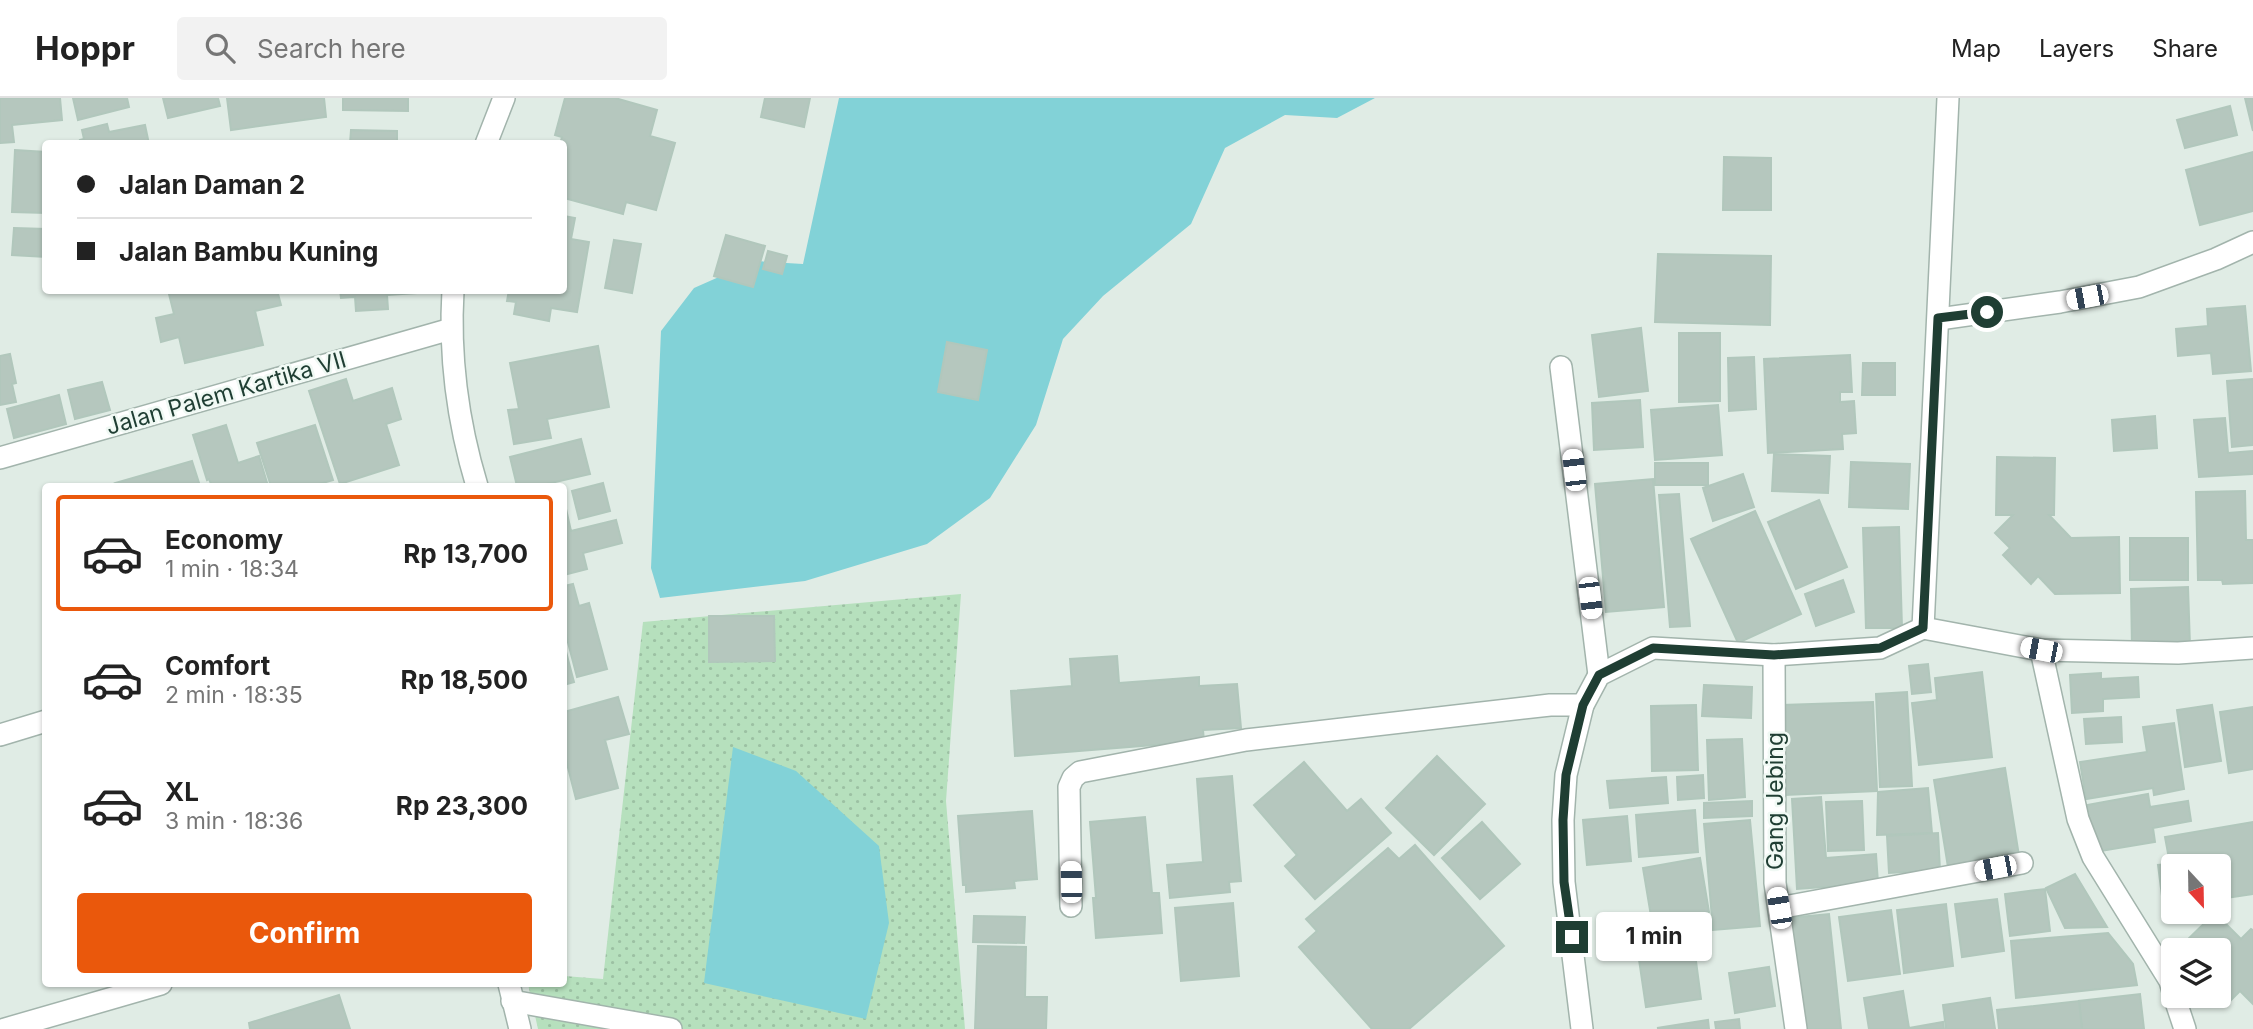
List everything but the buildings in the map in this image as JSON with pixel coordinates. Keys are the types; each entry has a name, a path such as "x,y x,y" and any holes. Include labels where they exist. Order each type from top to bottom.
{"street":[{"path":"488,140 504,98"},
{"path":"1923,628 1948,98"},
{"path":"1938,318 2060,302 2139,287 2216,259 2253,242"},
{"path":"453,294 451,329 458,408 476,483"},
{"name":"Jalan Palem Kartika VII","path":"0,458 451,329"},
{"path":"1561,368 1599,675 1583,705 1566,775 1563,820 1564,882 1582,1029"},
{"path":"1599,675 1653,648 1774,655 1880,648 1923,628 2041,650 2178,653 2253,648"},
{"path":"2041,650 2078,819 2093,857 2161,967"},
{"name":"Gang Jebing","path":"1774,655 1775,883 1796,1029"},
{"path":"1071,906 1069,787 1080,772 1246,740 1549,705 1583,705"},
{"path":"0,735 42,722"},
{"path":"1779,908 2022,863"},
{"path":"5,1029 151,987"},
{"path":"520,1029 511,993 671,1029"},
{"path":"2178,1008 2185,1029"}],"green space":[{"path":"961,594 946,801 965,1029 538,1029 529,987 567,987 567,976 603,979 643,622"}],"water":[{"path":"839,98 1375,98 1337,118 1285,115 1225,148 1191,224 1103,296 1063,339 1036,425 990,498 927,544 805,581 660,598 651,568 661,331 694,288 755,261 803,264"},
{"path":"733,747 796,771 879,846 889,923 866,1019 704,983"}],"route":[{"path":"1572,937 1564,882 1563,820 1566,775 1583,705 1599,675 1653,648 1774,655 1880,648 1923,628 1938,318 1987,312"}]}
